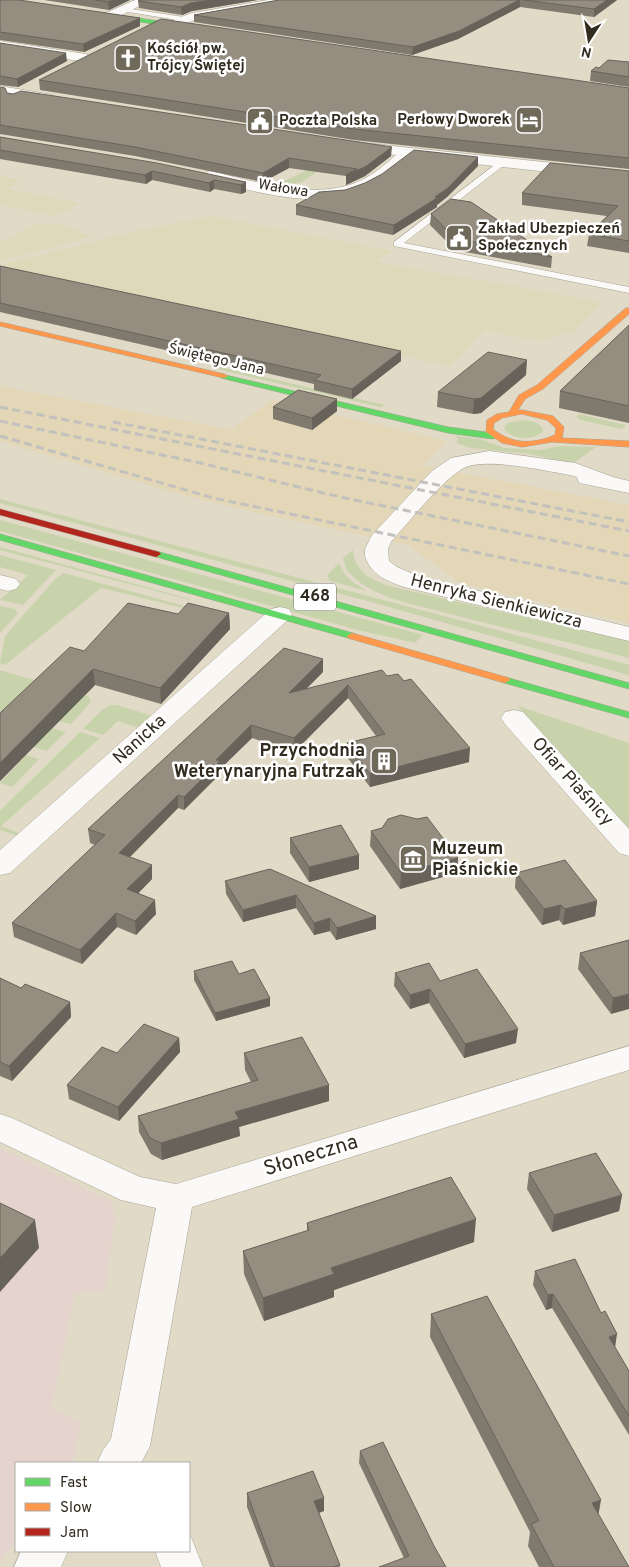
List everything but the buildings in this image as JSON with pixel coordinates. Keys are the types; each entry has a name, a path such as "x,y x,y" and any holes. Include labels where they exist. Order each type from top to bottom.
{"street":[{"path":"110,16 145,0"},
{"path":"135,34 162,28 184,19 289,0"},
{"path":"92,13 162,28 204,32"},
{"path":"162,28 204,32"},
{"path":"0,45 86,58"},
{"path":"69,67 101,51"},
{"path":"8,96 35,91 63,101"},
{"path":"344,144 408,153 629,176"},
{"name":"Wałowa","path":"198,174 304,193 342,192 368,183 408,153"},
{"path":"455,158 488,168"},
{"path":"342,192 357,200"},
{"path":"512,413 541,402 629,310"},
{"name":"Świętego Jana","path":"0,324 425,423 448,430 493,436 506,442 534,445 554,440 629,444"},
{"path":"512,413 522,397 541,402 550,418 569,428 629,440"},
{"name":"Świętego Jana","path":"425,423 480,422 512,413"},
{"path":"480,422 488,426 493,436"},
{"path":"554,440 561,432 569,428"},
{"name":"Henryka Sienkiewicza","path":"629,487 567,475 542,465 489,457 458,462 440,476 380,540 375,549 375,555 378,563 392,574 412,582 629,634"},
{"name":"468","path":"0,512 272,585 629,686"},
{"name":"468","path":"0,537 280,614 629,715"},
{"name":"Nanicka","path":"0,866 280,614"},
{"name":"Ofiar Piaśnicy","path":"514,718 629,847"},
{"name":"Słoneczna","path":"0,1128 134,1190 176,1198 629,1058"},
{"path":"128,1458 176,1198"},
{"path":"35,1567 46,1552"},
{"path":"176,1552 182,1567"}],"lane":[{"path":"124,10 184,19"},
{"path":"504,162 397,244 629,290"}],"shaded area":[{"path":"0,386 629,505 629,623 460,583 412,548 414,546 190,497 0,441"},
{"path":"273,400 446,441 426,462 420,465 232,429"},
{"path":"0,1148 111,1201 115,1217 105,1292 75,1293 52,1407 81,1423 73,1462 15,1462 15,1542 0,1562"}],"green space":[{"path":"324,162 338,164 315,173 300,183 276,185"},
{"path":"216,366 385,405 380,407 217,369"},
{"path":"579,414 626,425 622,429 581,420 576,417"},
{"path":"523,420 538,424 543,431 529,438 523,438 512,435 504,429 507,423"},
{"path":"455,436 480,439 504,448 540,450 560,446 596,447 572,464 531,454 471,448 456,443 458,439"},
{"path":"0,499 629,665 629,675 378,604 0,503"},
{"path":"0,520 423,635 415,643 358,630 0,531"},
{"path":"0,547 190,599 190,600 0,550"},
{"path":"353,550 354,558 361,570 379,582 393,587 629,641 629,658 384,596 354,578 348,570 343,558"},
{"path":"0,555 56,570 23,605 0,600 28,575 0,567"},
{"path":"339,563 354,583 367,591 330,581 327,575"},
{"path":"64,573 188,607 188,609 101,588 5,665 0,663 5,636 55,579"},
{"path":"0,606 15,609 18,613 0,633"},
{"path":"0,670 88,696 91,702 71,724 59,721 0,731"},
{"path":"110,705 117,705 153,716 139,728 118,721 103,735 83,729 102,710"},
{"path":"518,706 629,743 629,829"},
{"path":"52,728 66,732 47,751 33,747"},
{"path":"80,732 100,738 1,826 21,834 18,836 0,830 0,811"},
{"path":"26,755 39,759 12,787 0,783"}],"sand":[{"path":"0,176 19,179 8,189 79,203 57,216 0,205"},
{"path":"211,216 392,251 376,262 603,302 572,333 538,340 485,330 450,366 0,272 0,267 6,263 129,233"},
{"path":"37,224 66,225 92,237 0,260 0,243"}],"railway":[{"path":"0,407 629,531"},
{"path":"0,421 196,462 340,497 629,556"},
{"path":"113,422 629,522"},
{"path":"0,436 213,498 629,584"}],"traffic: fast":[{"path":"104,15 192,28"},
{"path":"224,376 448,430 493,436"},
{"path":"0,537 352,636"},
{"path":"156,554 629,686"},
{"path":"505,680 629,715"}],"traffic: slow":[{"path":"512,413 522,397 540,387 629,310"},
{"path":"0,324 224,376"},
{"path":"522,412 550,418 560,427 559,436 541,443 522,445 505,441 489,430 490,422 500,416 522,412"},
{"path":"554,440 629,444"},
{"path":"352,636 505,680"}],"traffic: jam":[{"path":"0,512 156,554"}],"place":[{"name":"Kościół pw. Trójcy Świętej","path":"128,58"},
{"name":"Perłowy Dworek","path":"529,120"},
{"name":"Poczta Polska","path":"260,121"},
{"name":"Zakład Ubezpieczeń Społecznych","path":"459,238"},
{"name":"Przychodnia Weterynaryjna Futrzak","path":"384,761"},
{"name":"Muzeum Piaśnickie","path":"413,859"}]}
